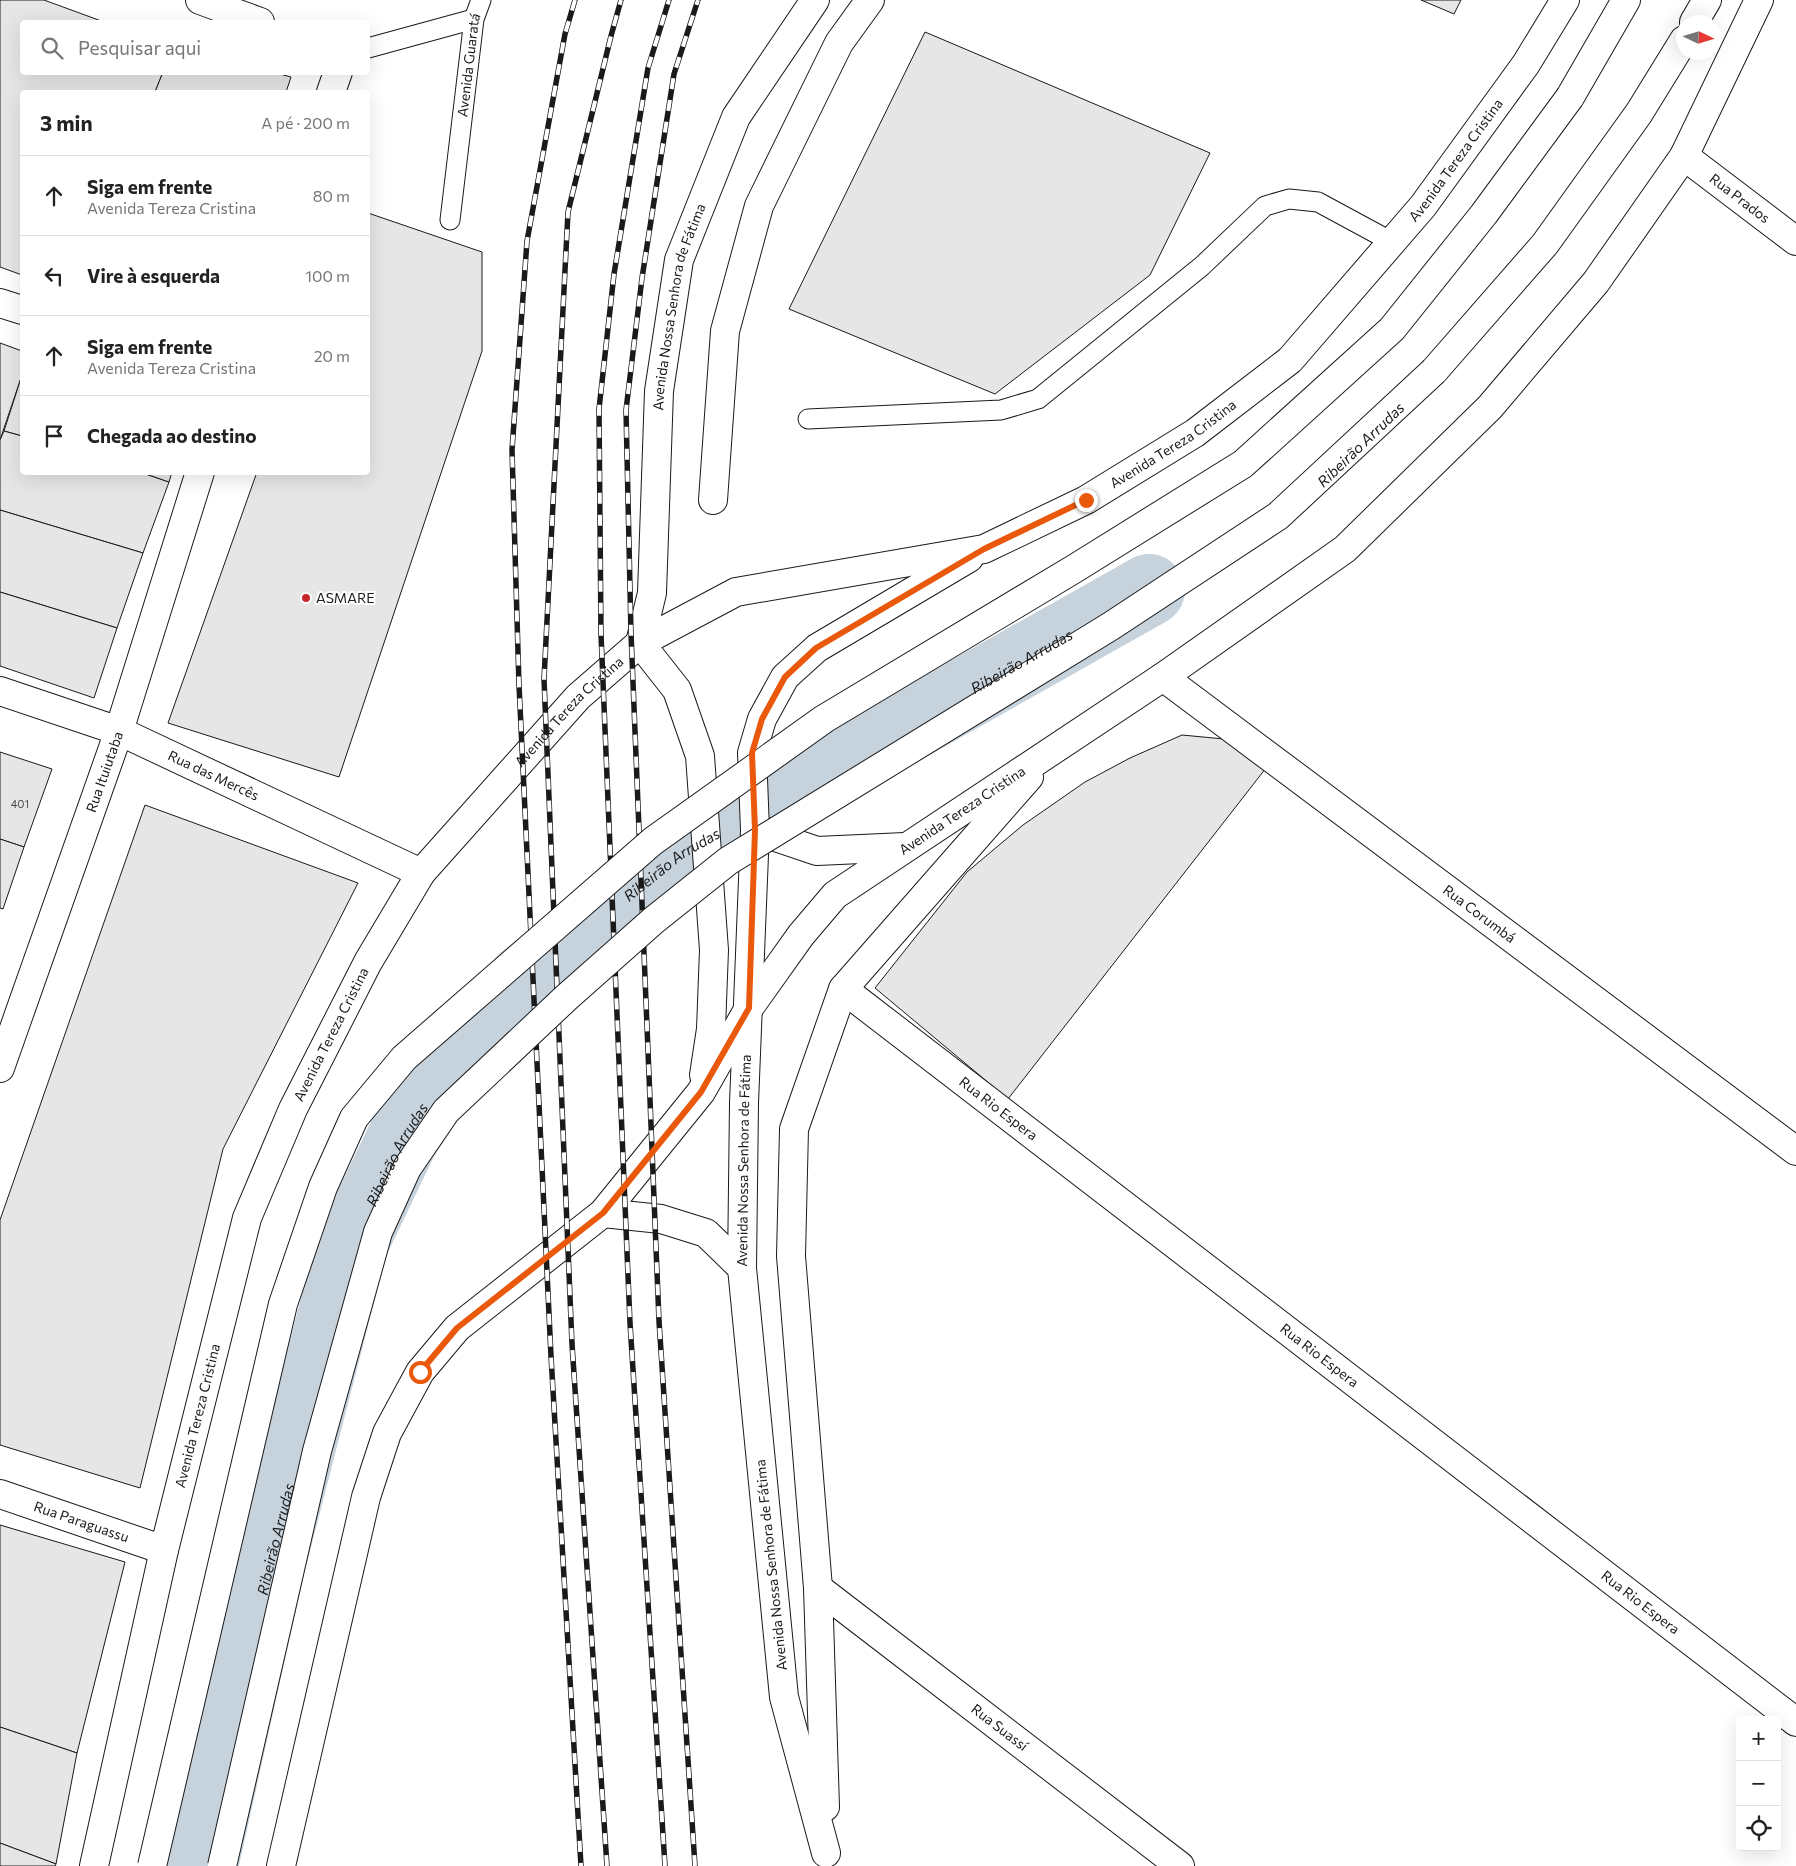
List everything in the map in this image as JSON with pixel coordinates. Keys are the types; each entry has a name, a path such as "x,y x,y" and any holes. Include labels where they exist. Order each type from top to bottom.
{"main road":[{"path":"200,0 255,20"},
{"name":"Avenida Nossa Senhora de Fátima","path":"640,643 652,593 659,391 679,260 736,117 814,0"},
{"path":"713,500 724,331 759,206 839,43 870,0"},
{"name":"Avenida Tereza Cristina","path":"94,1866 164,1550 247,1218 293,1109 368,962 421,873 578,697 640,643 736,592 984,549 1086,500 1195,432 1290,360 1423,206 1526,64 1565,0"},
{"path":"152,1866 283,1304 323,1187 354,1118 404,1058 653,841 824,719 1074,569 1242,464 1392,329 1484,214 1570,97 1626,0"},
{"path":"1698,15 1707,0"},
{"name":"Avenida Tereza Cristina","path":"281,1866 366,1497 388,1433 420,1372 457,1328 603,1213 701,1092 749,1008 801,935 835,895 1163,678 1345,548 1490,407 1596,282 1684,156 1759,0"},
{"path":"222,1866 317,1451 378,1232 407,1168 446,1111 582,984 654,920 728,860 1111,626 1278,516 1434,371 1545,244 1638,113 1676,53"},
{"path":"332,90 337,75"},
{"name":"Rua Prados","path":"1684,156 1796,241"},
{"path":"0,302 20,309"},
{"name":"Rua Ituiutaba","path":"0,1068 119,732 199,475"},
{"name":"Avenida Nossa Senhora de Fátima","path":"827,1859 784,1697 742,1268 744,1103 751,967 755,830 752,753 762,719 785,677 816,648 984,549"},
{"path":"640,643 677,690 700,756 714,950 711,1029 701,1092"},
{"name":"Rua Corumbá","path":"1163,678 1796,1151"},
{"name":"Rua das Mercês","path":"0,691 119,732 421,873"},
{"name":"Avenida Nossa Senhora de Fátima","path":"827,1859 818,1588 791,1256 794,1129 843,989 1052,750"},
{"path":"755,830 817,851 905,847"},
{"name":"Rua Rio Espera","path":"843,989 1796,1722"},
{"path":"603,1213 661,1218 706,1233 742,1268"},
{"name":"Rua Paraguassu","path":"0,1494 164,1550"},
{"name":"Rua Suassí","path":"818,1588 1180,1866"}],"lane":[{"path":"474,19 481,0"},
{"name":"Avenida Guaratá","path":"370,47 474,19 450,220"},
{"path":"808,419 1001,410 1038,399 1202,266 1265,206 1289,199 1318,202 1392,242"}],"building":[{"path":"0,0 44,0 99,20 20,20 20,75 162,75 156,90 20,90 20,274 0,267"},
{"path":"1421,0 1461,0 1454,14"},
{"path":"925,32 1210,153 1150,275 995,394 789,309"},
{"path":"162,75 283,75 291,77 287,90 156,90"},
{"name":"ASMARE","path":"370,214 482,252 482,351 339,777 168,723 256,475 370,475"},
{"path":"0,343 20,350 20,381 0,440"},
{"path":"20,381 20,435 4,431"},
{"path":"4,431 20,435 20,475 149,475 169,482 143,553 0,510 0,440"},
{"path":"149,475 171,475 169,482"},
{"path":"0,510 143,553 117,628 0,592"},
{"path":"0,592 117,628 94,698 0,666"},
{"path":"1182,735 1224,739 1266,768 1008,1099 875,988 967,872 1023,825 1085,782 1130,758"},
{"path":"0,752 52,769 24,847 0,839"},
{"path":"145,805 358,883 223,1149 140,1488 0,1445 0,1220"},
{"path":"0,839 24,847 3,909 0,908"},
{"path":"0,1525 125,1562 77,1753 0,1727"},
{"path":"0,1727 77,1753 56,1864 0,1843"},
{"path":"0,1843 56,1864 55,1866 0,1866"}],"waterway":[{"name":"Ribeirão Arrudas","path":"202,1866 270,1562 352,1244 403,1138 467,1040 524,980 681,854 1149,590"}],"railway":[{"path":"575,0 565,34 527,241 512,450 519,685 551,1356 581,1866"},
{"path":"607,1866 572,1344 544,679 568,212 621,0"},
{"path":"665,1866 630,1323 601,634 599,409 614,274 648,68 669,0"},
{"path":"695,1866 659,1321 631,633 626,410 642,278 674,74 698,0"}],"place":[{"name":"ASMARE","path":"306,598"}],"route":[{"path":"420,1372 457,1328 603,1213 701,1092 749,1008 755,830 752,753 762,719 785,677 816,648 984,549 1086,500"}]}
